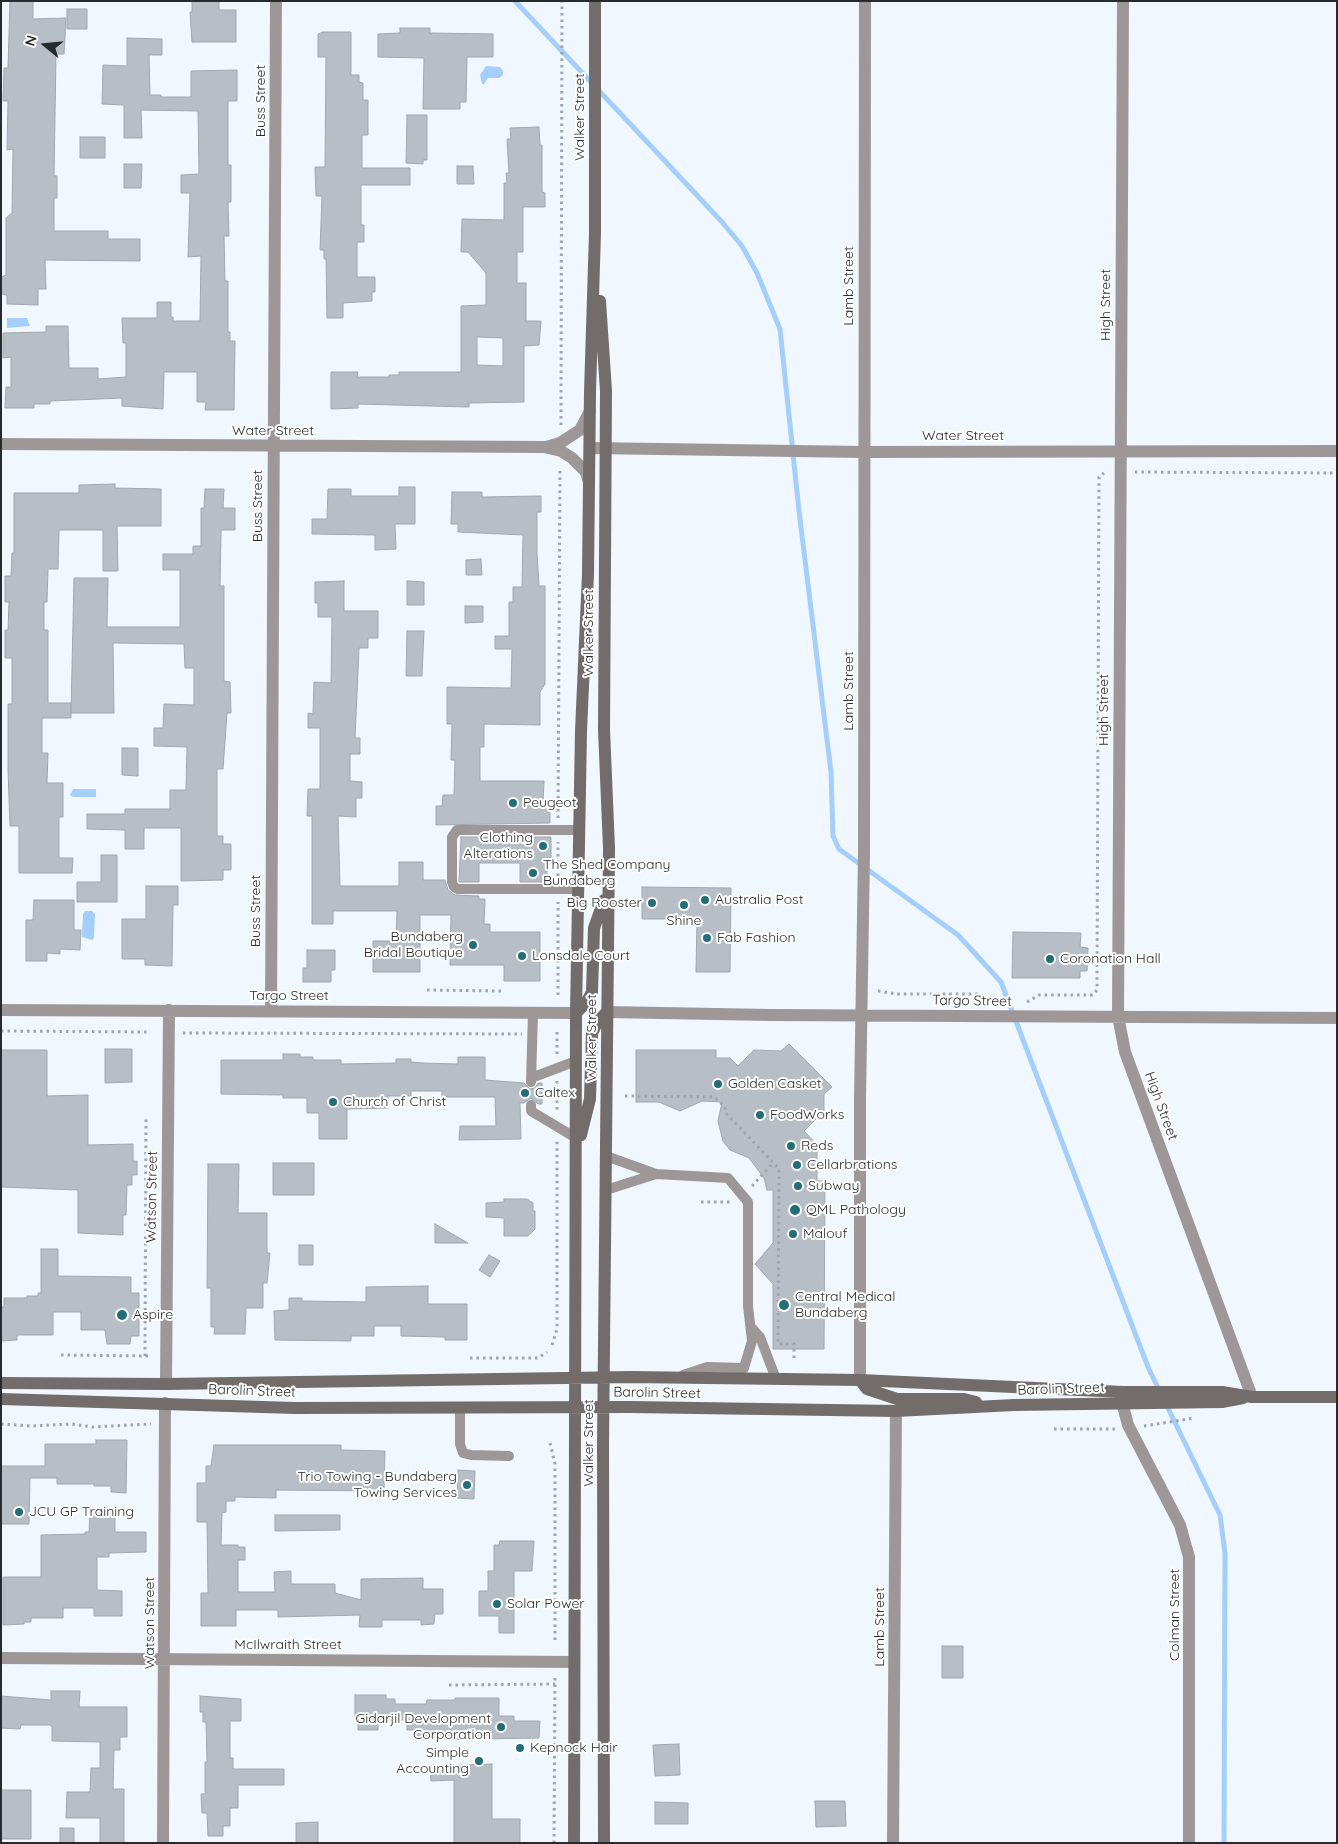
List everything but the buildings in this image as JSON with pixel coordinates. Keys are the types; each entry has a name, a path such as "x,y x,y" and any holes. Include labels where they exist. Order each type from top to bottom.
{"main road":[{"name":"Walker Street","path":"574,1843 576,1013 595,233 595,1"},
{"name":"Walker Street","path":"595,233 606,391 604,730 609,848 604,1377 604,1843"},
{"path":"576,1013 586,1003 592,992 594,928 608,888"},
{"path":"576,1152 590,1099 592,1033 598,1021 607,1012"},
{"name":"Barolin Street","path":"1,1383 166,1384 604,1377 860,1380 1145,1397 1174,1397 1222,1402 1252,1396 1337,1397"},
{"path":"860,1380 867,1389 897,1399 964,1399 988,1406"},
{"name":"Barolin Street","path":"1,1399 295,1408 604,1408 896,1411 1122,1402 1145,1397"}],"street":[{"name":"Buss Street","path":"271,1011 276,1"},
{"name":"Lamb Street","path":"860,1380 861,1015 864,894 865,1"},
{"name":"High Street","path":"1123,1 1118,1016 1126,1052 1252,1396"},
{"name":"Water Street","path":"544,447 560,443 580,430 590,410"},
{"name":"Water Street","path":"1,444 544,447 560,451 572,458 586,472 589,482"},
{"name":"Water Street","path":"590,448 777,449 863,452 1337,451"},
{"name":"Targo Street","path":"1,1010 576,1013"},
{"name":"Watson Street","path":"166,1384 169,1010"},
{"name":"Targo Street","path":"607,1012 1000,1017 1337,1018"},
{"name":"Colman Street","path":"1122,1402 1129,1428 1180,1525 1189,1557 1189,1843"},
{"name":"Watson Street","path":"164,1843 166,1659 165,1403"},
{"name":"Lamb Street","path":"893,1843 896,1411"},
{"name":"McIlwraith Street","path":"1,1658 574,1662"}],"lane":[{"path":"579,889 458,889 454,887 452,882 452,837 457,830 580,830"},
{"path":"533,1012 531,1080 576,1061"},
{"path":"531,1105 531,1111 576,1138"},
{"path":"606,1156 656,1174"},
{"path":"606,1190 656,1174 728,1178 746,1198 748,1206 748,1306 752,1341 744,1368 707,1367 675,1378"},
{"path":"752,1328 760,1337 776,1379"},
{"path":"460,1409 460,1444 463,1453 509,1456"}],"path":[{"path":"560,431 562,1"},
{"path":"558,995 560,464"},
{"path":"1133,472 1337,473"},
{"path":"1023,1003 1039,995 1093,995 1097,990 1099,477 1104,473"},
{"path":"427,990 500,991"},
{"path":"878,991 897,994 980,994 989,1001 996,1003"},
{"path":"1,1031 148,1032"},
{"path":"552,1345 556,1329 557,1032"},
{"path":"180,1033 532,1034"},
{"path":"145,1356 146,1118"},
{"path":"470,1358 538,1358 547,1352"},
{"path":"61,1355 150,1356"},
{"path":"1054,1429 1129,1428 1181,1420"},
{"path":"1,1424 31,1426 72,1424 92,1426 151,1424"},
{"path":"550,1443 555,1464 555,1643"},
{"path":"554,1843 555,1678"},
{"path":"450,1685 555,1684"}],"water":[{"path":"486,66 500,67 503,75 499,78 488,78 482,84 480,75"},
{"path":"7,318 27,318 30,326 7,328"},
{"path":"73,789 96,789 96,797 73,797 70,795"},
{"path":"85,911 92,911 95,914 94,938 92,940 82,937 83,914"}],"waterway":[{"path":"515,1 722,222 742,246 757,273 780,329 799,511 831,772 833,836 839,849 958,935 1001,982 1148,1367 1160,1392"},
{"path":"1166,1404 1220,1515 1225,1553 1224,1843"}],"place":[{"name":"Peugeot","path":"513,803"},
{"name":"Clothing Alterations","path":"543,846"},
{"name":"The Shed Company Bundaberg","path":"533,873"},
{"name":"Australia Post","path":"705,900"},
{"name":"Big Rooster","path":"652,903"},
{"name":"Shine","path":"684,905"},
{"name":"Fab Fashion","path":"707,938"},
{"name":"Bundaberg Bridal Boutique","path":"473,945"},
{"name":"Lonsdale Court","path":"522,956"},
{"name":"Coronation Hall","path":"1050,959"},
{"name":"Golden Casket","path":"718,1084"},
{"name":"Caltex","path":"525,1093"},
{"name":"Church of Christ","path":"333,1102"},
{"name":"FoodWorks","path":"760,1115"},
{"name":"Reds","path":"791,1146"},
{"name":"Cellarbrations","path":"797,1165"},
{"name":"Subway","path":"798,1186"},
{"name":"QML Pathology","path":"795,1210"},
{"name":"Malouf","path":"793,1234"},
{"name":"Central Medical Bundaberg","path":"784,1305"},
{"name":"Aspire","path":"122,1315"},
{"name":"Trio Towing - Bundaberg Towing Services","path":"467,1485"},
{"name":"JCU GP Training","path":"19,1512"},
{"name":"Solar Power","path":"497,1604"},
{"name":"Gidarjil Development Corporation","path":"501,1727"},
{"name":"Kepnock Hair","path":"520,1748"},
{"name":"Simple Accounting","path":"479,1761"}]}
